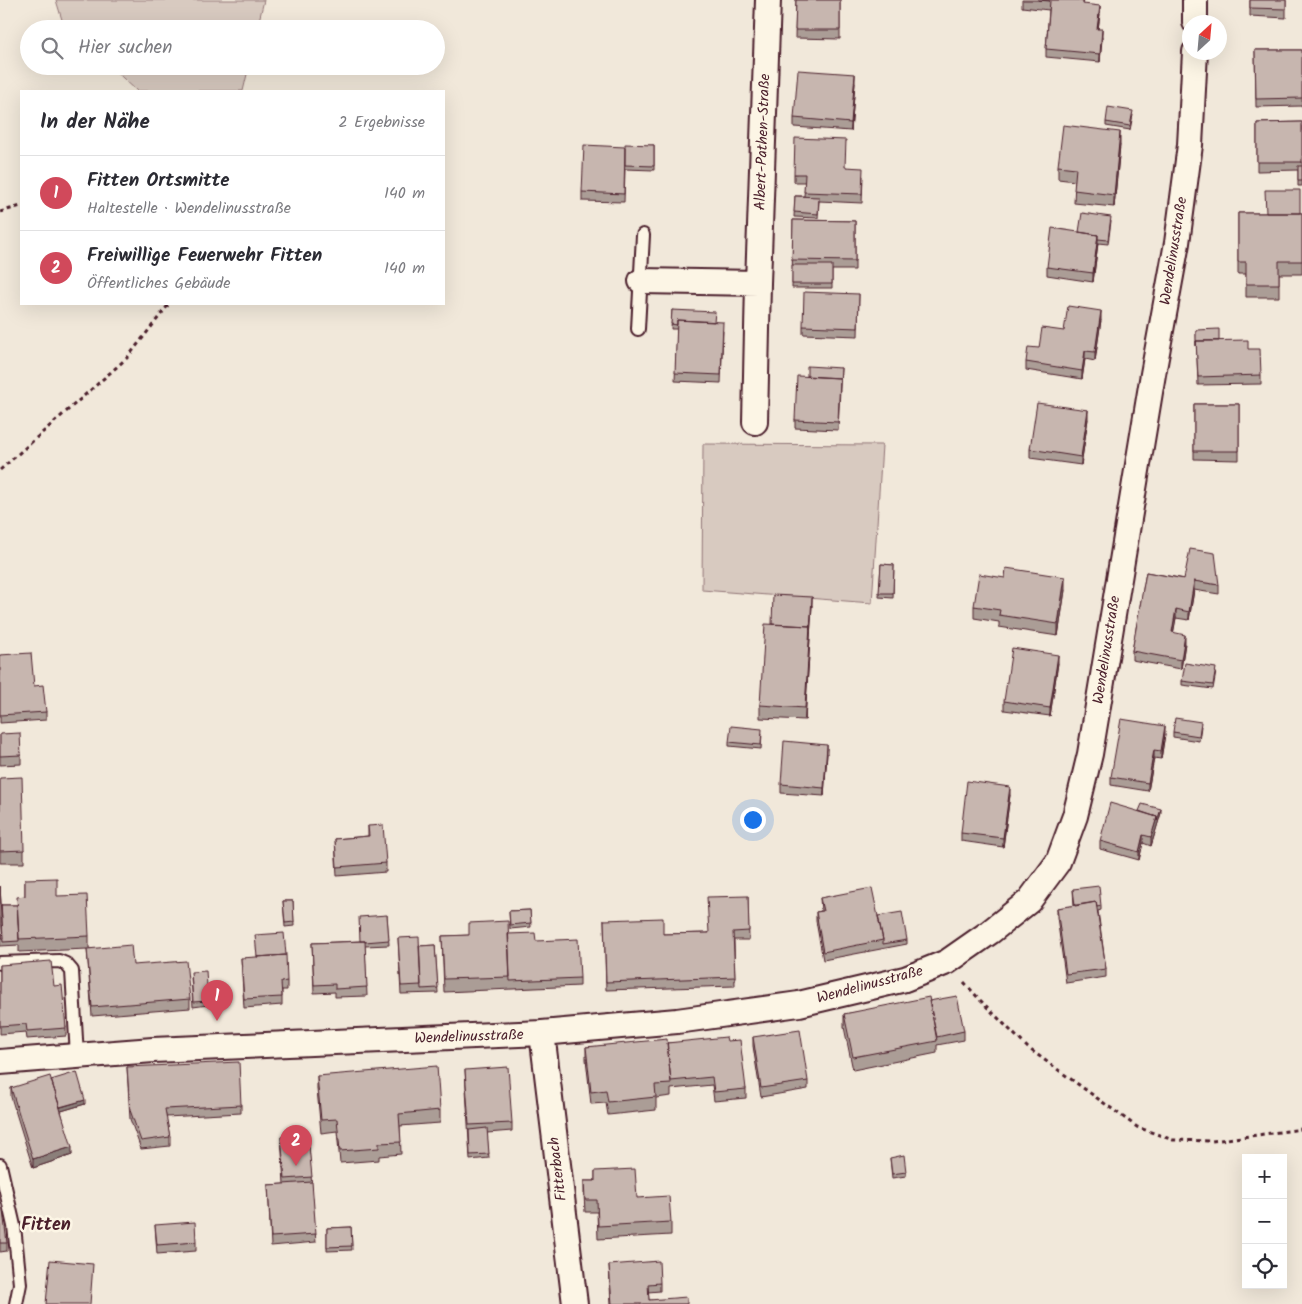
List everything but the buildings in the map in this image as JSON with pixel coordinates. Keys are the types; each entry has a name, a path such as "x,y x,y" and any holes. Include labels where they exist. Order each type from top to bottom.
{"street":[{"name":"Albert-Pathen-Straße","path":"755,422 768,0"},
{"path":"1195,0 1195,15"},
{"name":"Wendelinusstraße","path":"0,1062 153,1050 542,1033 677,1021 799,1004 905,979 947,962 990,932 1029,901 1058,862 1075,816 1090,754 1176,243 1190,145 1195,60"},
{"path":"641,281 758,283"},
{"name":"Fitterbach","path":"542,1033 574,1304"}],"lane":[{"path":"638,329 642,235"},
{"path":"0,963 59,961 66,964 72,971 77,1056"},
{"path":"0,1164 14,1226 20,1284 16,1304"}],"path":[{"path":"0,212 20,206"},
{"path":"0,470 128,357 168,305"},
{"path":"947,962 980,1000 1028,1048 1137,1127 1173,1140 1212,1141 1302,1129"}],"shaded area":[{"path":"56,0 264,0 259,20 62,20"},
{"path":"120,75 247,75 243,90 136,90"},
{"path":"703,444 882,445 872,603 702,590"}],"place":[{"name":"Fitten Ortsmitte","path":"217,1021"},
{"name":"Freiwillige Feuerwehr Fitten","path":"296,1166"}],"district":[{"name":"Fitten","path":"46,1225"}]}
